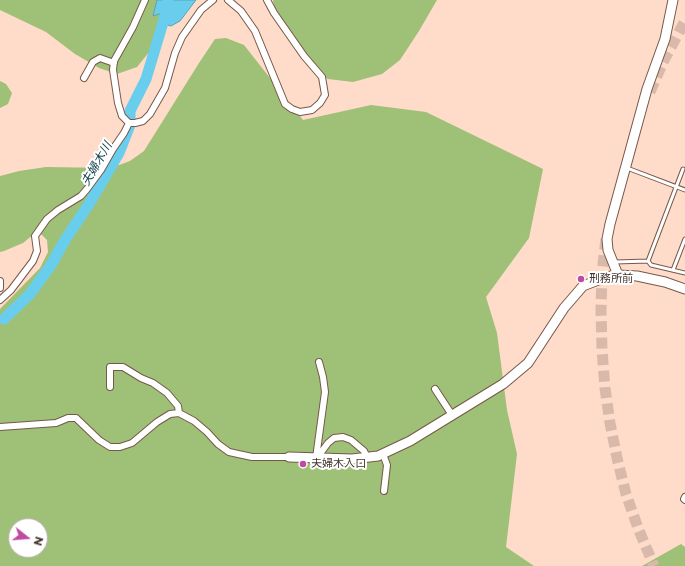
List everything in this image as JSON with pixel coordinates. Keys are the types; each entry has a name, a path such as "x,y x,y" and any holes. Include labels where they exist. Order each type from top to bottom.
{"street":[{"path":"145,0 133,27 114,62 113,70 118,103 122,116 129,123 143,121 150,114 165,88 175,53 182,37 201,10 213,0"},
{"path":"228,0 241,11 255,30 285,104 300,112 312,110 320,103 325,95 322,77 304,56 274,14 267,0"},
{"path":"618,275 608,250 607,239 610,224 646,89 665,39 674,0"},
{"path":"84,78 93,62 100,58 114,62"},
{"path":"0,300 33,261 37,251 35,236 43,225 58,210 81,196 88,189 129,123"},
{"path":"0,427 56,423 68,418 76,418 99,440 110,447 120,447 132,443 157,422 170,414 180,413 194,421 218,444 229,452 252,457 352,459 378,456 410,441 503,384 528,363 564,308 583,286 606,277 618,275 637,276 665,282 685,289"},
{"path":"0,281 0,288"},
{"path":"317,458 325,392 319,362"},
{"path":"110,387 110,367 123,367 141,378 153,383 167,393 178,406 180,413"},
{"path":"435,389 452,415"},
{"path":"317,458 328,443 334,438 342,437 351,440 364,451 367,457"},
{"path":"383,454 387,465 384,491"}],"lane":[{"path":"625,168 685,190"},
{"path":"648,261 684,169"},
{"path":"673,270 685,239"},
{"path":"613,262 648,261 651,265 685,273"}],"green space":[{"path":"0,0 176,0 168,21 150,51 137,67 117,74 99,68 75,54 46,32 0,10"},
{"path":"273,0 437,0 400,60 382,74 353,82 328,79 311,69 275,12"},
{"path":"226,38 244,45 303,120 371,105 426,112 543,169 529,238 486,297 497,333 507,410 517,454 506,547 534,566 0,566 0,309 40,268 48,252 47,240 40,233 34,234 23,243 0,252 0,176 19,171 46,167 111,168 130,161 144,151 215,39"},
{"path":"0,81 6,84 12,93 8,104 0,108"},
{"path":"681,544 685,547 685,566 642,566"}],"water":[{"path":"157,0 196,0 180,21 171,26 167,25 162,13 153,16"}],"waterway":[{"name":"夫婦木川","path":"4,319 30,294 51,265 119,153 130,125 130,111 146,79 165,16 168,0"}],"tunnel":[{"path":"650,92 663,62 685,21"},
{"path":"606,239 602,272 601,310 605,388 610,423 626,494 654,566"}],"place":[{"name":"刑務所前","path":"581,279"},
{"name":"夫婦木入口","path":"303,464"}]}
